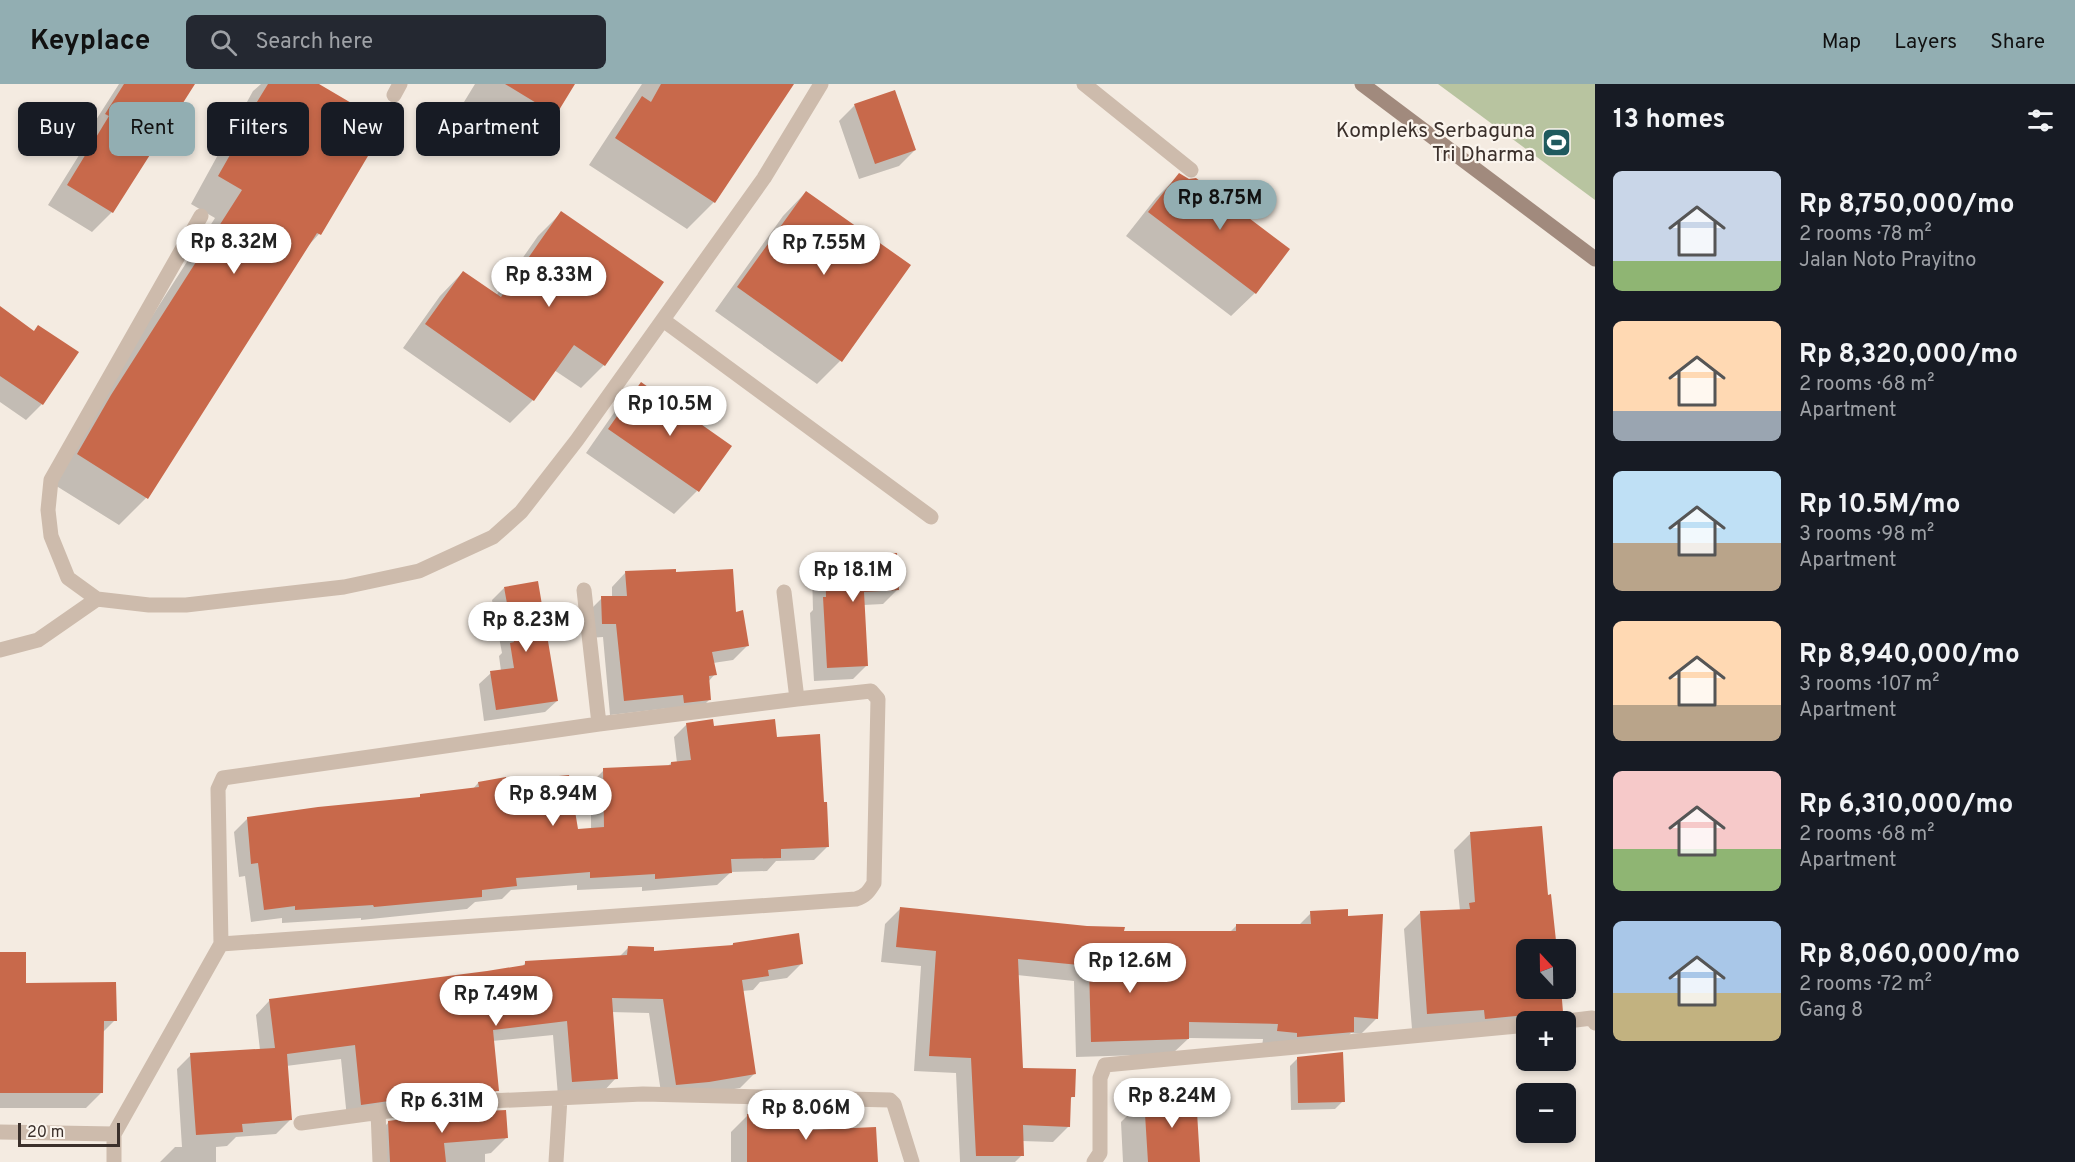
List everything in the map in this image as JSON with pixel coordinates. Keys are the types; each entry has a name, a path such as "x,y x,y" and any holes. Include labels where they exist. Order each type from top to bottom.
{"street":[{"path":"201,216 51,480 48,510 51,537 68,578 97,599 149,606 186,605 344,587 419,571 493,537 521,512 570,449 764,178 820,84"},
{"path":"1084,84 1191,170"},
{"path":"1362,84 1595,259"},
{"path":"663,320 931,517"},
{"path":"584,590 599,724"},
{"path":"784,592 797,699"},
{"path":"0,650 38,640 97,599"},
{"path":"114,1162 114,1134 221,944 218,789 223,778 599,724 797,699 871,691 878,699 874,883 868,894 863,897 221,944"},
{"path":"1576,1020 1592,1018 1595,1023"},
{"path":"1094,1162 1100,1153 1100,1078 1105,1065 1516,1026"},
{"path":"301,1123 446,1103 643,1094 890,1100 894,1104 912,1162"},
{"path":"556,1162 560,1098"},
{"path":"378,1111 380,1162"},
{"path":"0,1132 114,1134"}],"green space":[{"name":"Kompleks Serbaguna Tri Dharma","path":"1438,84 1595,84 1595,200"}],"building":[{"path":"124,84 195,84 184,102 113,102"},
{"path":"268,84 319,84 350,102 321,102 321,156 368,156 321,235 317,233 148,499 77,454 111,395 242,190 218,176 229,156 309,156 309,102 257,102"},
{"path":"505,84 575,84 560,108 560,102 535,102"},
{"path":"661,84 794,84 715,203 615,138 642,96 651,102"},
{"path":"895,90 916,150 875,164 854,104"},
{"path":"109,116 109,156 149,156 113,213 67,185 85,156 97,156 97,136"},
{"path":"1179,173 1189,179 1196,178 1290,249 1256,294 1148,212"},
{"path":"806,191 911,265 842,362 737,287"},
{"path":"561,211 664,282 605,366 574,345 534,401 425,324 463,271 501,297"},
{"path":"0,306 34,331 38,325 79,352 43,405 0,376"},
{"path":"641,382 732,446 699,492 608,429"},
{"path":"897,553 899,590 864,592 868,666 827,668 823,597 826,597 825,556"},
{"path":"676,569 676,572 733,569 736,612 743,610 749,646 712,652 717,675 709,676 711,700 684,703 683,695 624,701 616,624 602,624 601,596 627,596 625,571"},
{"path":"538,581 558,701 496,710 490,671 514,668 510,643 514,642 504,587"},
{"path":"713,719 714,726 775,719 777,737 820,734 829,847 781,849 781,858 731,859 732,873 655,879 655,874 590,878 590,872 516,878 517,886 482,890 482,897 374,907 373,905 295,910 295,906 264,910 258,863 251,864 247,817 420,797 420,794 479,787 478,782 506,777 507,781 569,775 578,829 604,827 603,768 671,765 671,762 691,760 686,723"},
{"path":"1542,826 1548,895 1551,894 1556,939 1516,939 1516,999 1562,999 1563,1011 1516,1011 1516,1016 1485,1019 1484,1010 1427,1014 1420,911 1470,909 1469,903 1475,902 1470,832"},
{"path":"900,907 1087,926 1125,927 1124,931 1236,931 1236,924 1311,924 1310,911 1348,909 1348,916 1383,914 1378,1019 1354,1017 1354,1032 1297,1037 1297,1033 1277,1031 1278,1024 1189,1022 1189,1039 1091,1042 1089,966 1018,959 1023,1068 1076,1069 1075,1097 1071,1097 1070,1127 1023,1125 1024,1156 976,1156 971,1058 929,1056 936,951 896,947"},
{"path":"799,933 803,964 768,970 769,976 742,980 756,1074 676,1085 663,999 612,998 618,1079 572,1082 567,1021 493,1030 499,1091 445,1093 361,1105 355,1045 287,1054 292,1120 242,1124 243,1132 196,1135 190,1053 275,1048 269,999 487,971 525,965 525,961 627,955 628,946 654,947 654,951 733,945 733,943"},
{"path":"0,952 26,952 26,983 116,982 117,1021 104,1021 103,1093 0,1093"},
{"path":"1343,1052 1345,1102 1298,1103 1297,1057"},
{"path":"1196,1095 1200,1162 1148,1162 1144,1098"},
{"path":"506,1110 508,1138 444,1143 446,1162 390,1162 388,1121 447,1113"},
{"path":"807,1113 808,1130 876,1127 878,1162 747,1162 747,1114"}],"place":[{"name":"Kompleks Serbaguna Tri Dharma","path":"1556,142"}]}
